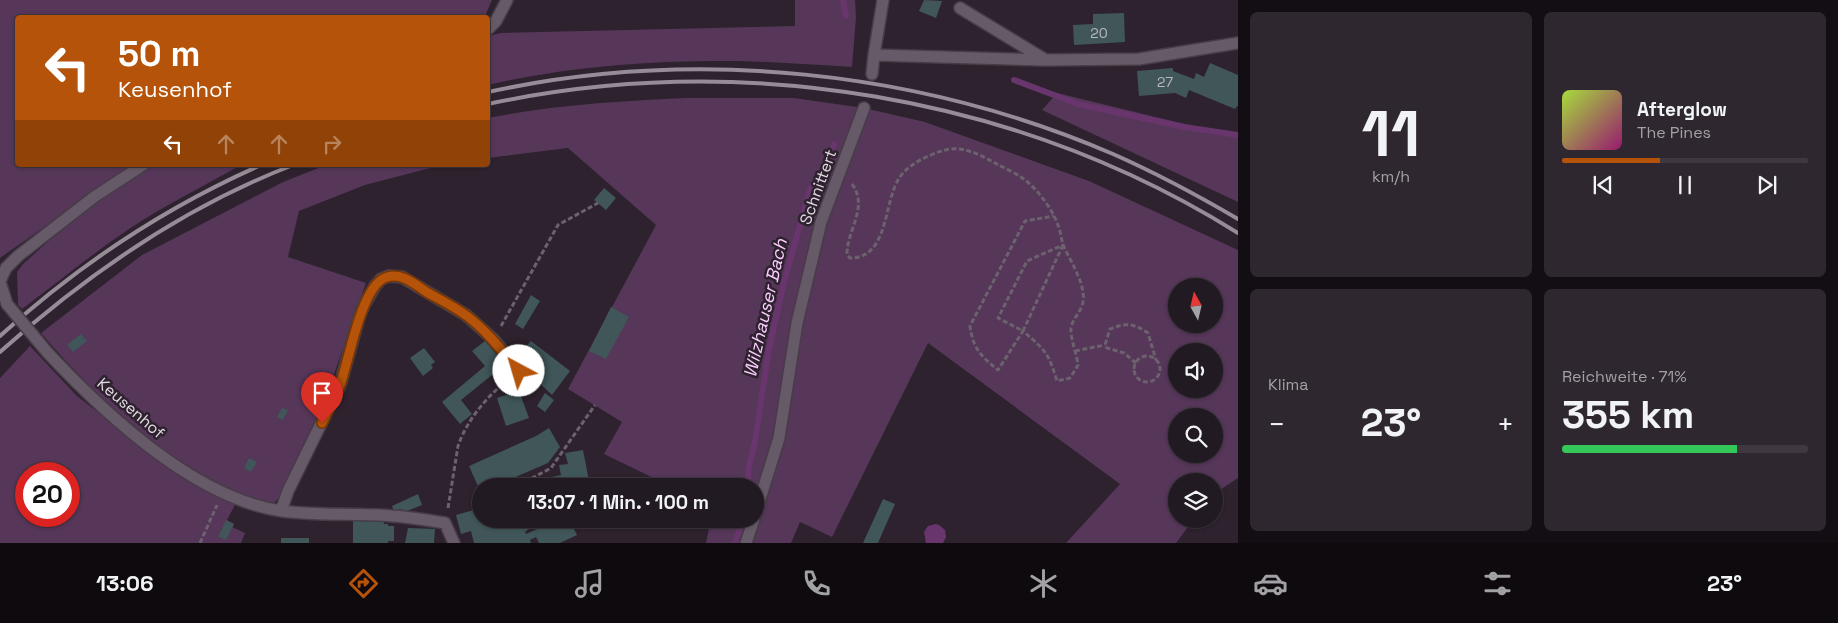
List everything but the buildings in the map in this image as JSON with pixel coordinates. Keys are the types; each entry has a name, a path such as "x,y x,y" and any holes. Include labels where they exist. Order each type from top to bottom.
{"lane":[{"path":"490,27 496,21 507,0"},
{"path":"872,74 883,0"},
{"path":"960,8 1045,60"},
{"path":"874,55 1045,60 1139,59 1238,43"},
{"name":"Schnittert","path":"764,487 780,438 797,323 821,222 864,108"},
{"path":"0,282 6,268 18,256 94,197 140,167"},
{"path":"281,511 288,491 340,385 359,317 375,286 381,279 389,276 402,277 466,316 493,339 519,371"},
{"name":"Keusenhof","path":"0,282 7,304 47,352 118,421 168,461 222,492 253,505 281,511 392,516 445,522 454,543"},
{"path":"746,543 751,528"}],"path":[{"path":"840,175 851,183 859,198 858,212 847,248 847,254 850,258 864,255 877,244 899,178 918,160 947,149 963,148 986,158 1025,180 1049,206 1083,292 1083,303 1071,328 1078,365 1070,378 1056,381 1049,356 1044,350 1023,332 998,318 1027,261 1063,245"},
{"path":"493,339 558,225 598,204"},
{"path":"1054,216 1025,221 970,326 976,349 998,370 1023,332 1063,245"},
{"path":"1105,345 1110,329 1136,324 1148,333 1156,360 1160,365 1159,374 1151,382 1142,382 1134,372 1136,363 1146,356 1156,360"},
{"path":"1076,351 1105,345"},
{"path":"1105,345 1107,348 1124,352 1136,363"},
{"path":"447,511 461,436 481,406 497,388 519,371"},
{"path":"532,478 551,468 595,405"},
{"path":"200,543 222,492"}],"shaded area":[{"path":"0,0 492,0 485,15 15,15 15,167 130,167 0,258"},
{"path":"795,0 855,0 856,17 852,67 738,61 643,63 549,73 490,85 490,36 501,33 795,26"},
{"path":"1057,93 1238,137 1238,202 1042,110"},
{"path":"686,98 794,98 864,108 925,122 1089,181 1238,250 1238,478 1223,488 1223,473 1168,473 1168,528 1187,528 1176,543 1066,543 1120,484 928,343 832,537 800,522 791,543 706,543 709,528 764,528 764,478 654,478 604,454 622,422 568,389 656,225 568,148 490,158 490,118 562,107"},
{"path":"150,167 237,167 129,229 22,309 18,305 17,272 23,264 73,219"},
{"path":"321,167 434,167 365,185 299,211 288,257 366,283 326,397 279,498 273,504 250,499 229,490 155,445 95,392 41,333 142,255 283,182"},
{"path":"30,346 77,396 184,479 236,503 227,520 234,524 232,527 245,533 241,543 0,543 0,378"},
{"path":"936,524 945,530 946,537 943,543 926,543 924,532 928,526"}],"waterway":[{"name":"Wilzhauser Bach","path":"843,0 846,16"},
{"path":"1014,80 1078,104 1184,127 1238,135"},
{"name":"Wilzhauser Bach","path":"748,478 748,471 755,441 769,349 784,282 810,190 828,162 834,144"},
{"name":"Wilzhauser Bach","path":"735,543 740,528"}],"railway":[{"path":"490,92 566,78 646,71 725,70 805,75 884,86 962,103 1039,125 1129,161 1238,219"},
{"path":"490,104 584,88 681,82 778,85 875,96 970,117 1063,147 1153,186 1238,233"},
{"path":"0,336 29,310 91,262 124,240 191,200 257,167"},
{"path":"0,352 67,296 138,245 213,201 288,167"}],"route":[{"path":"322,423 340,385 359,317 375,286 385,277 402,277 466,316 493,339 519,371"}]}
